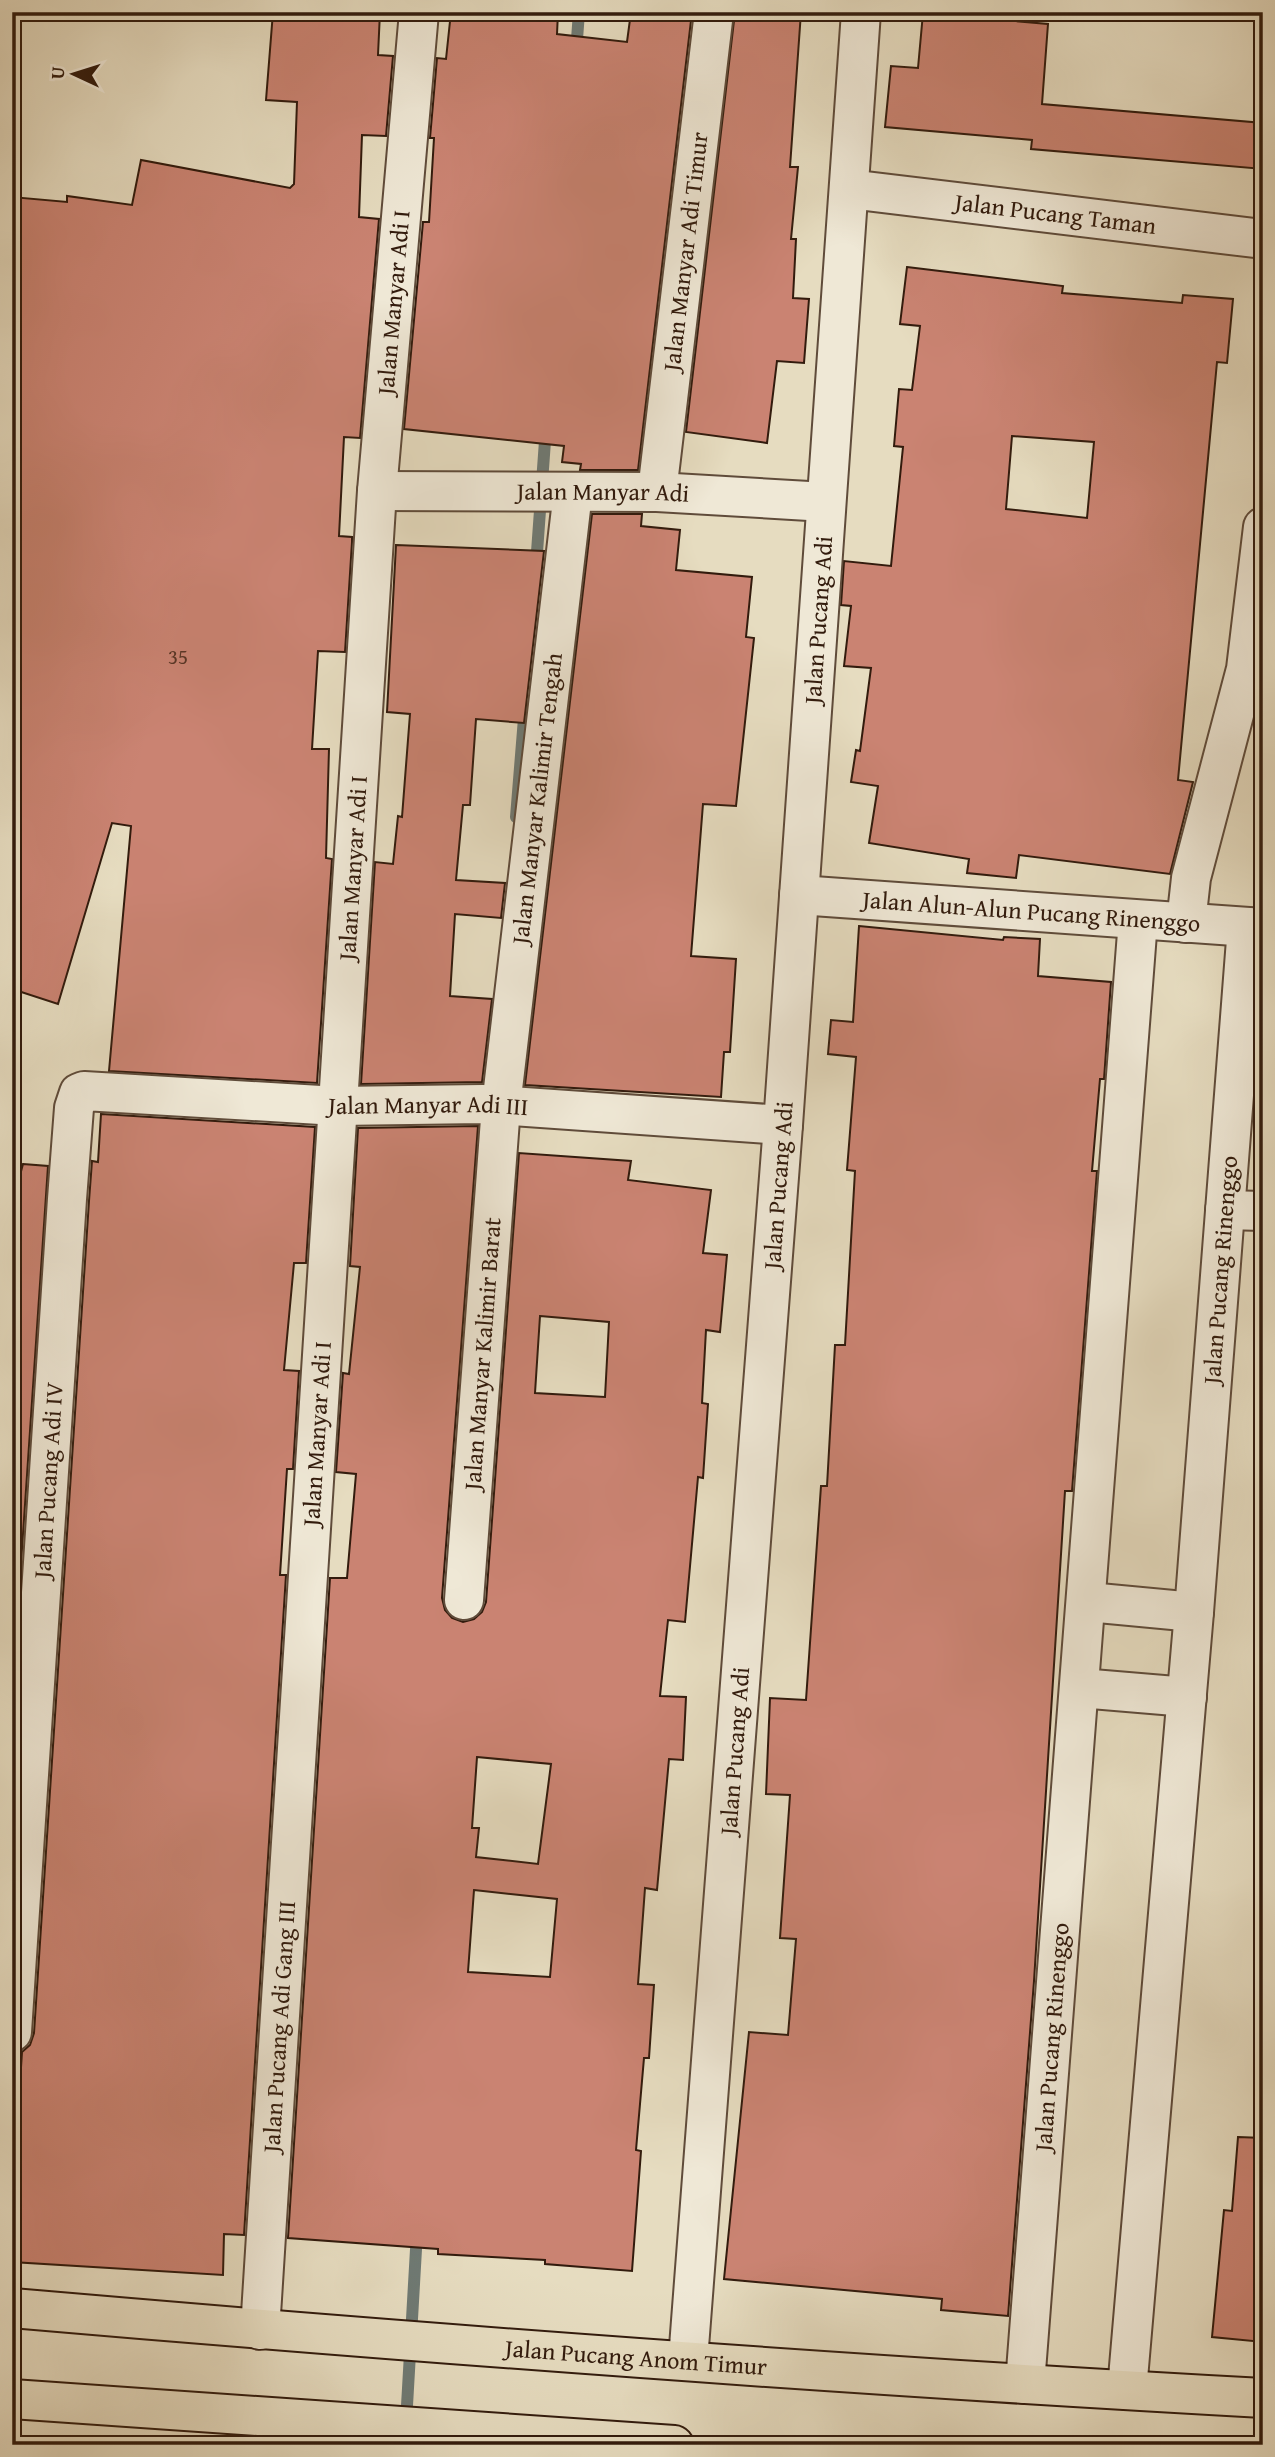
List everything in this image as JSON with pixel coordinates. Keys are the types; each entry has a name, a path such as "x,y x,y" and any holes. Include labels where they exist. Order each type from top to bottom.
{"main road":[{"name":"Jalan Pucang Anom Timur","path":"12,2308 260,2330 1025,2384 1263,2398"},
{"path":"12,2399 674,2445"}],"street":[{"name":"Jalan Manyar Adi I","path":"298,1723 377,491 419,12"},
{"name":"Jalan Manyar Adi Timur","path":"657,492 714,12"},
{"name":"Jalan Pucang Adi","path":"688,2360 783,1125 861,12"},
{"name":"Jalan Pucang Taman","path":"849,189 1263,239"},
{"name":"Jalan Manyar Adi","path":"377,491 657,492 826,502"},
{"name":"Jalan Manyar Kalimir Tengah","path":"493,1105 569,492"},
{"path":"1186,923 1191,878 1246,669 1263,527"},
{"name":"Jalan Alun-Alun Pucang Rinenggo","path":"799,895 1255,928"},
{"name":"Jalan Pucang Rinenggo","path":"1025,2384 1088,1602 1138,920"},
{"name":"Jalan Pucang Rinenggo","path":"1127,2390 1187,1697 1225,1210 1255,928"},
{"name":"Jalan Manyar Adi III","path":"77,1097 84,1091 337,1106 493,1105 783,1125"},
{"name":"Jalan Pucang Adi IV","path":"12,2032 25,1649 77,1097"},
{"name":"Jalan Manyar Kalimir Barat","path":"464,1600 493,1105"},
{"path":"1225,1210 1263,1211"},
{"path":"1088,1602 1194,1612"},
{"path":"1080,1688 1187,1697"},
{"name":"Jalan Pucang Adi Gang III","path":"260,2330 298,1723"}],"building":[{"path":"273,12 380,12 378,55 393,56 386,136 362,135 359,217 379,219 360,438 344,437 339,536 352,537 345,652 318,651 312,749 329,749 326,858 332,859 317,1083 109,1071 131,826 112,823 58,1004 12,989 12,197 67,202 67,196 132,205 141,160 290,188 294,184 297,102 266,100"},
{"path":"451,12 558,12 557,34 627,42 631,12 692,12 638,470 580,470 581,464 562,462 564,446 404,429 423,222 429,222 434,138 430,138 437,58 446,59"},
{"path":"735,12 801,12 790,167 798,167 791,239 796,239 793,298 809,299 804,363 777,361 767,443 686,432"},
{"path":"923,13 1048,24 1042,104 1263,123 1263,169 1031,149 1032,140 885,127 891,66 918,68"},
{"path":"907,267 1063,286 1062,293 1182,303 1183,295 1233,299 1227,363 1217,362 1178,780 1193,782 1170,874 1019,855 1016,878 967,873 969,859 869,843 878,786 851,782 856,750 860,751 871,668 844,666 851,606 841,605 844,561 891,566 903,447 894,446 899,389 912,390 920,326 900,324","holes":["1012,436 1094,442 1087,518 1006,509"]},
{"path":"592,514 642,514 641,526 680,530 676,570 752,577 746,637 754,638 736,806 703,804 691,956 736,959 730,1052 724,1052 721,1097 525,1085"},
{"path":"396,545 544,551 524,723 476,719 470,805 463,805 456,880 505,883 501,918 455,914 450,996 492,999 482,1082 361,1084 375,862 393,864 398,816 402,817 410,714 387,712"},
{"path":"859,926 1003,940 1004,937 1040,939 1038,976 1111,982 1104,1079 1100,1079 1092,1171 1097,1171 1072,1491 1065,1491 1034,1981 1008,2316 941,2310 942,2299 724,2279 749,2032 788,2035 796,1939 780,1938 790,1795 766,1794 770,1698 806,1700 821,1486 827,1486 835,1345 845,1345 855,1171 847,1170 856,1057 828,1054 831,1020 853,1022"},
{"path":"101,1114 315,1127 306,1263 294,1263 284,1370 299,1371 293,1469 287,1469 280,1575 286,1575 244,2235 224,2234 223,2275 12,2262 12,2204 22,2052 30,2045 34,2033 89,1201 92,1161 98,1162"},
{"path":"478,1126 442,1598 445,1610 452,1618 463,1622 474,1619 482,1612 486,1602 519,1153 631,1161 628,1180 711,1190 703,1253 727,1255 720,1332 706,1330 702,1403 708,1404 703,1478 698,1477 685,1622 668,1620 660,1696 686,1697 683,1760 669,1759 657,1890 645,1888 638,1984 654,1985 649,2058 644,2058 636,2150 641,2151 632,2271 545,2264 545,2260 438,2254 438,2249 288,2238 330,1578 347,1578 356,1474 336,1472 343,1373 349,1374 360,1267 350,1266 358,1128","holes":["540,1316 609,1322 605,1397 535,1393","477,1757 551,1764 538,1864 476,1857 479,1828 472,1828","474,1890 557,1899 550,1977 468,1972"]},
{"path":"23,1164 48,1166 12,1696 12,1205"},
{"path":"1238,2137 1263,2138 1263,2342 1212,2337 1224,2210 1232,2211"}],"waterway":[{"path":"576,53 579,12"},
{"path":"536,566 546,427"},
{"path":"516,817 525,706"},
{"path":"406,2423 417,2232"}]}
